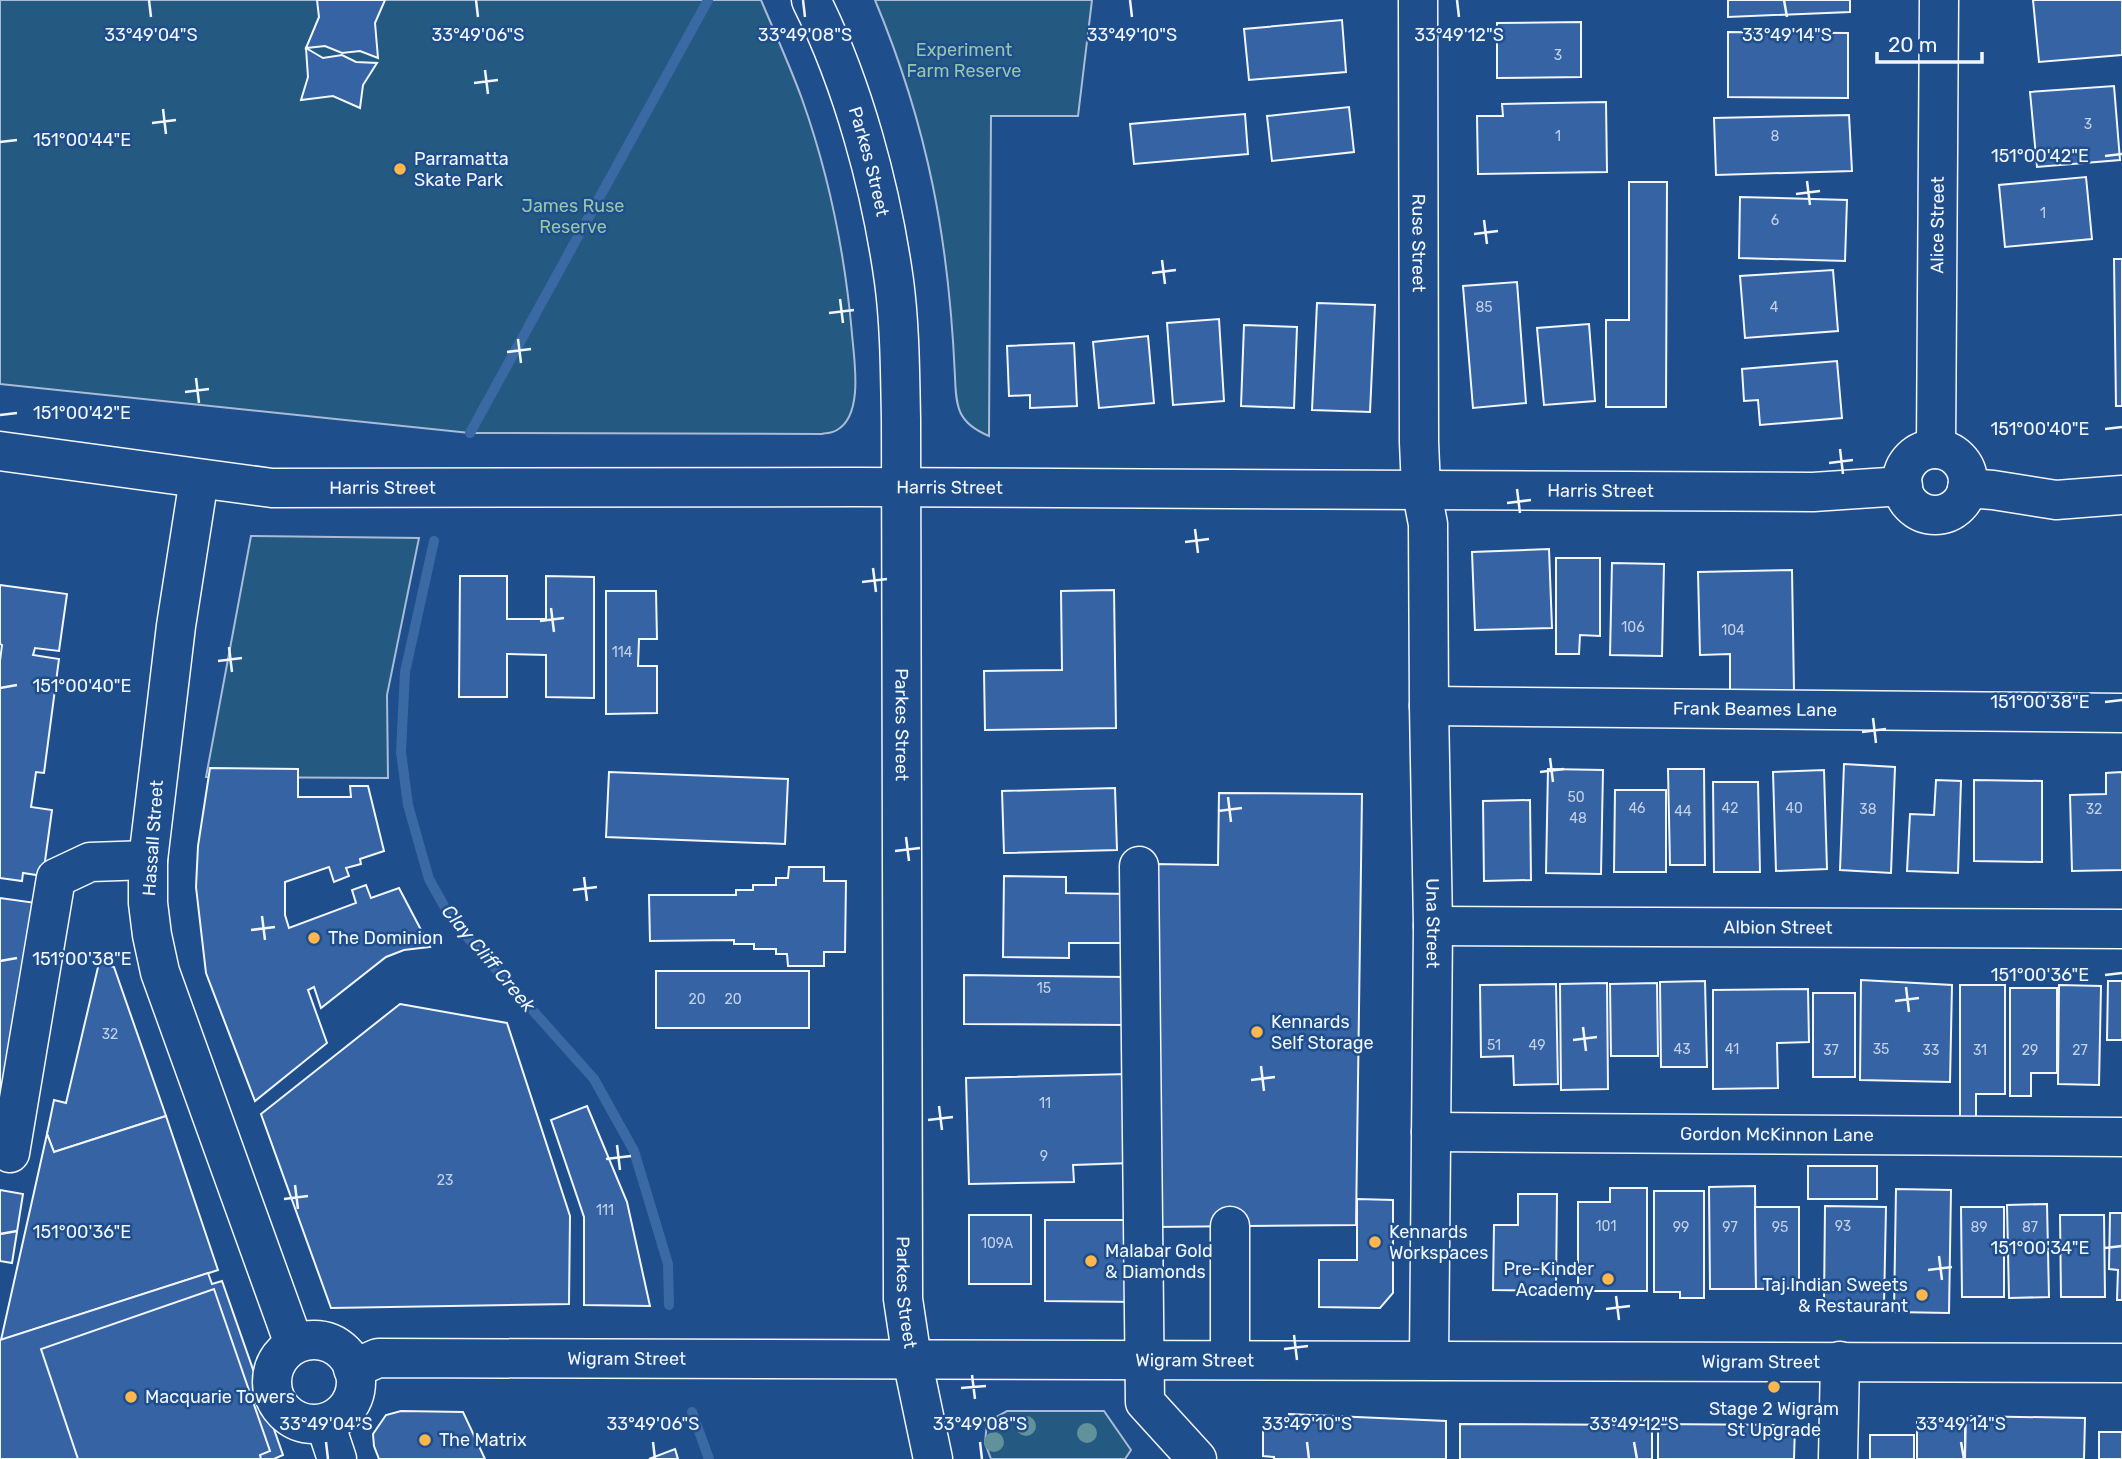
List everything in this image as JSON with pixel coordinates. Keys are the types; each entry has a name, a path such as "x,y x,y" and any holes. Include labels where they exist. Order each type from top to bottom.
{"street":[{"name":"Parkes Street","path":"811,0 854,107 894,281 899,343 901,487 903,1298 912,1359 933,1459"},
{"name":"Ruse Street","path":"1418,0 1421,488"},
{"name":"Alice Street","path":"1936,449 1939,0"},
{"path":"1936,449 1957,458 1968,477 1967,488 1958,506 1938,515 1928,514 1911,504 1903,486 1906,467 1911,459 1927,450 1936,449"},
{"name":"Harris Street","path":"0,451 272,488 1421,488 1813,492 1903,486"},
{"name":"Hassall Street","path":"199,479 176,626 148,860 148,903 160,972 294,1344"},
{"name":"Una Street","path":"1421,488 1428,524 1433,926 1429,1359"},
{"path":"1967,488 2056,500 2122,495"},
{"name":"Frank Beames Lane","path":"1429,706 2122,713"},
{"path":"9,1153 56,878 90,862 148,860"},
{"path":"1139,866 1145,1402 1197,1459"},
{"name":"Albion Street","path":"1433,926 2122,929"},
{"name":"Gordon McKinnon Lane","path":"1432,1132 2122,1137"},
{"path":"1230,1226 1230,1359"},
{"path":"307,1340 322,1340 336,1346 353,1368 356,1383 353,1397 336,1417 325,1423 311,1424 288,1415 278,1405 273,1393 275,1366 282,1354 294,1344 307,1340"},
{"name":"Wigram Street","path":"353,1368 378,1358 2122,1363"},
{"path":"1838,1459 1840,1362"},
{"path":"325,1423 337,1459"}],"green space":[{"name":"James Ruse Reserve","path":"0,0 761,0 802,99 834,215 845,274 854,357 855,386 851,412 837,430 822,434 470,433 0,384"},
{"name":"Experiment Farm Reserve","path":"875,0 1092,0 1078,116 991,116 989,436 971,426 958,406 947,278 933,185 909,93"},
{"path":"251,536 419,538 387,695 388,778 206,777"},
{"path":"1007,1411 1104,1411 1131,1450 1125,1459 991,1459 985,1443 987,1422"}],"building":[{"path":"317,0 385,0 375,23 378,58 360,51 342,53 325,46 306,48 319,17"},
{"path":"1728,0 1850,0 1850,12 1728,17"},
{"path":"2033,0 2122,0 2122,55 2039,62"},
{"path":"1342,20 1346,72 1249,80 1244,29"},
{"path":"1581,22 1581,77 1497,78 1497,23"},
{"path":"1728,32 1848,33 1848,98 1728,97"},
{"path":"306,48 323,58 342,55 356,62 377,63 363,85 360,108 333,96 301,100 308,77"},
{"path":"2114,86 2120,160 2037,167 2030,92"},
{"path":"1606,102 1607,172 1478,174 1477,116 1503,116 1502,104"},
{"path":"1349,107 1354,152 1272,161 1267,116"},
{"path":"1245,114 1248,154 1134,164 1130,124"},
{"path":"1849,115 1852,171 1716,175 1714,118"},
{"path":"2086,177 2092,239 2005,247 1999,185"},
{"path":"1629,182 1667,182 1666,407 1606,407 1606,320 1629,320"},
{"path":"1740,197 1847,200 1845,261 1739,258"},
{"path":"2114,259 2122,259 2122,406 2116,406"},
{"path":"1833,270 1838,331 1745,338 1740,276"},
{"path":"1517,282 1526,403 1473,408 1463,286"},
{"path":"1317,303 1375,305 1370,412 1312,410"},
{"path":"1219,319 1224,401 1173,405 1167,323"},
{"path":"1589,324 1595,401 1544,405 1537,328"},
{"path":"1244,325 1297,327 1294,408 1241,406"},
{"path":"1148,336 1154,403 1099,408 1093,342"},
{"path":"1074,343 1077,406 1030,408 1030,395 1009,396 1007,346"},
{"path":"1837,361 1842,418 1760,425 1758,400 1744,401 1742,369"},
{"path":"1549,549 1552,628 1475,630 1472,552"},
{"path":"1556,558 1600,558 1600,636 1580,635 1579,654 1556,654"},
{"path":"1612,563 1664,564 1662,656 1610,655"},
{"path":"1792,570 1794,692 1730,693 1730,654 1700,655 1698,572"},
{"path":"460,576 507,576 507,619 546,619 546,576 594,577 594,698 546,697 546,655 507,654 507,697 459,697"},
{"path":"0,585 67,594 59,651 35,648 33,655 59,659 44,773 36,772 31,807 52,810 43,876 23,873 22,881 0,878"},
{"path":"1114,590 1116,728 985,730 984,671 1062,670 1061,591"},
{"path":"606,591 656,591 657,639 639,639 638,666 657,666 657,713 606,714"},
{"path":"1844,764 1895,767 1891,873 1840,870"},
{"name":"The Dominion","path":"210,768 298,769 298,797 351,797 350,786 368,786 384,851 360,859 361,864 346,868 349,876 334,882 329,867 285,882 285,915 289,928 356,903 352,890 366,885 371,898 399,888 430,947 404,950 386,957 321,1008 314,987 308,990 327,1043 255,1101 206,973 196,887 198,846"},
{"path":"1548,769 1603,770 1601,874 1546,873"},
{"path":"1668,769 1704,769 1705,865 1670,865"},
{"path":"1824,770 1827,869 1776,871 1773,772"},
{"path":"609,772 788,779 785,844 606,837"},
{"path":"2122,772 2122,870 2072,871 2070,795 2106,794 2106,773"},
{"path":"1936,780 1961,781 1958,873 1907,871 1910,814 1934,815"},
{"path":"1974,780 2042,781 2042,862 1974,861"},
{"path":"1713,782 1758,782 1760,872 1714,872"},
{"path":"1115,788 1117,850 1004,853 1002,791"},
{"path":"1615,790 1666,790 1666,872 1614,872"},
{"name":"Kennards Self Storage","path":"1219,793 1362,794 1356,1225 1155,1227 1154,864 1218,865"},
{"path":"1530,800 1531,880 1484,881 1483,801"},
{"path":"789,867 824,867 824,881 846,881 845,952 824,952 824,966 788,966 787,954 776,954 776,949 754,949 754,944 734,944 734,940 650,941 649,895 736,895 736,890 753,890 753,885 776,885 776,878 788,878"},
{"path":"1004,876 1066,877 1066,893 1132,894 1132,943 1069,943 1069,958 1003,957"},
{"path":"0,898 36,903 0,1102"},
{"path":"99,963 114,967 166,1116 54,1152 47,1134 54,1100 66,1103"},
{"path":"656,971 809,971 809,1028 656,1028"},
{"path":"964,975 1126,977 1126,1025 964,1024"},
{"path":"1861,980 1952,985 1950,1082 1860,1080"},
{"path":"1705,981 1707,1067 1661,1067 1660,982"},
{"path":"2108,981 2122,981 2122,1040 2107,1040"},
{"path":"1607,983 1608,1089 1561,1090 1560,984"},
{"path":"1657,983 1658,1056 1611,1056 1610,984"},
{"path":"1556,984 1558,1084 1514,1085 1513,1056 1481,1057 1480,985"},
{"path":"1960,985 2005,985 2005,1094 1976,1094 1976,1121 1960,1121"},
{"path":"2059,985 2101,986 2099,1085 2058,1084"},
{"path":"2010,988 2057,988 2057,1073 2031,1073 2031,1096 2010,1096"},
{"path":"1808,989 1809,1042 1777,1043 1778,1088 1713,1089 1713,990"},
{"path":"1813,993 1855,993 1855,1077 1813,1077"},
{"path":"400,1004 507,1023 570,1216 569,1304 331,1308 261,1114"},
{"path":"1129,1074 1131,1163 1073,1165 1074,1182 969,1184 966,1078"},
{"path":"587,1106 627,1202 650,1306 584,1305 584,1217 551,1120"},
{"path":"166,1116 218,1270 1,1340 47,1134 54,1152"},
{"path":"1808,1166 1877,1166 1877,1199 1808,1199"},
{"path":"1755,1186 1756,1289 1710,1289 1709,1187"},
{"path":"1610,1188 1647,1188 1647,1291 1578,1291 1578,1202 1610,1202"},
{"path":"1896,1189 1951,1190 1949,1313 1894,1312"},
{"path":"0,1190 23,1194 12,1263 0,1261"},
{"path":"1654,1191 1704,1191 1704,1298 1680,1298 1680,1292 1654,1292"},
{"path":"1518,1194 1557,1194 1556,1291 1493,1290 1494,1225 1518,1225"},
{"name":"Kennards Workspaces","path":"1357,1199 1393,1200 1393,1293 1380,1308 1319,1307 1319,1260 1357,1260"},
{"path":"2047,1204 2049,1297 2009,1298 2007,1205"},
{"path":"1825,1206 1886,1207 1884,1306 1824,1305"},
{"path":"1755,1207 1799,1207 1799,1288 1756,1289"},
{"path":"1961,1207 2004,1207 2004,1297 1962,1297"},
{"path":"2110,1213 2122,1213 2122,1300 2117,1300 2118,1270 2109,1269"},
{"path":"969,1215 1031,1215 1031,1284 969,1284"},
{"path":"2060,1215 2104,1215 2105,1297 2061,1297"},
{"name":"Malabar Gold & Diamonds","path":"1045,1220 1137,1220 1137,1302 1045,1301"},
{"name":"Macquarie Towers","path":"208,1273 212,1284 222,1281 283,1455 274,1459 0,1459 0,1340"},
{"name":"Macquarie Towers","path":"214,1289 270,1451 260,1455 261,1459 78,1459 41,1349"},
{"name":"The Matrix","path":"401,1411 463,1412 485,1459 379,1459 373,1434 386,1415"},
{"path":"1289,1414 1446,1421 1446,1459 1274,1459 1263,1456 1263,1427 1289,1427"},
{"path":"1966,1416 2085,1418 2084,1459 1965,1459"},
{"path":"1917,1422 1965,1422 1965,1459 1917,1459"},
{"path":"1460,1424 1652,1425 1652,1459 1460,1459"},
{"path":"1658,1424 1795,1425 1794,1459 1658,1459"},
{"path":"2099,1432 2122,1432 2122,1459 2099,1459"},
{"path":"1870,1435 1914,1435 1914,1459 1870,1459"},
{"path":"675,1449 678,1459 649,1459"}],"waterway":[{"path":"470,433 708,0"},
{"name":"Clay Cliff Creek","path":"434,541 405,672 401,752 408,805 429,879 452,920 594,1079 634,1151 668,1264 669,1305"},
{"name":"Clay Cliff Creek","path":"692,1412 709,1459"}],"place":[{"name":"Parramatta Skate Park","path":"400,169"},
{"name":"The Dominion","path":"314,938"},
{"name":"Kennards Self Storage","path":"1257,1032"},
{"name":"Kennards Workspaces","path":"1375,1242"},
{"name":"Malabar Gold & Diamonds","path":"1091,1261"},
{"name":"Pre-Kinder Academy","path":"1608,1279"},
{"name":"Taj Indian Sweets & Restaurant","path":"1922,1295"},
{"name":"Stage 2 Wigram St Upgrade","path":"1774,1387"},
{"name":"Macquarie Towers","path":"131,1397"},
{"name":"The Matrix","path":"425,1440"}]}
